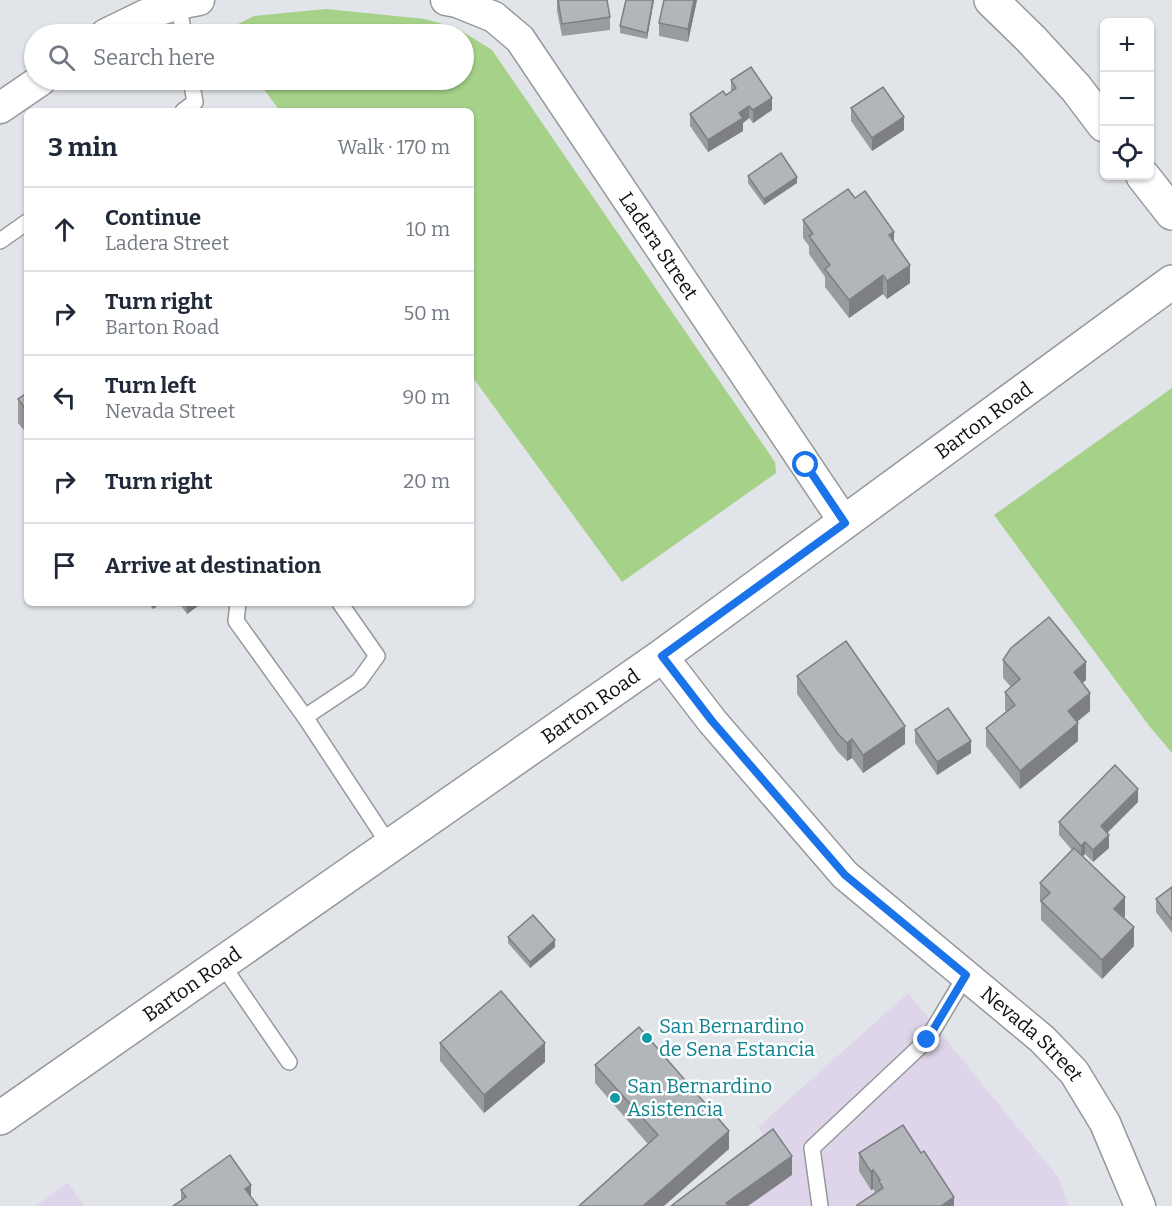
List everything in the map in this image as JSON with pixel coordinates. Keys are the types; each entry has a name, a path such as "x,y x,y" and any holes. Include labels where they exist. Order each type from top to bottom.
{"main road":[{"path":"991,0 1076,88 1100,120"},
{"path":"1146,180 1172,213"},
{"name":"Barton Road","path":"0,1118 662,656 1172,282"}],"street":[{"name":"Ladera Street","path":"446,0 495,17 520,39 845,523"},
{"path":"127,24 145,15 189,2"},
{"path":"0,108 26,90"},
{"name":"Nevada Street","path":"662,656 712,721 845,875 1042,1039 1074,1072 1105,1123 1140,1206"}],"lane":[{"path":"186,24 189,2"},
{"path":"187,108 195,102 193,90"},
{"path":"0,241 24,224"},
{"path":"238,606 236,621 305,717 390,846"},
{"path":"305,717 359,681 376,656 342,606"},
{"path":"221,963 289,1062"},
{"path":"820,1206 812,1149 927,1040 966,975"}],"shaded area":[{"path":"908,993 1058,1177 1069,1206 685,1206 770,1143 758,1127"},
{"path":"68,1183 84,1206 35,1206"}],"green space":[{"path":"326,9 425,19 443,24 238,24 254,16"},
{"path":"474,39 492,50 775,462 776,473 622,582 474,379 474,108 278,108 264,90 474,90"},
{"path":"1172,388 1172,753 1150,727 994,515"}],"building":[{"path":"558,0 607,0 610,17 562,24"},
{"path":"626,0 653,0 647,33 620,26"},
{"path":"664,0 694,0 688,29 659,23"},
{"path":"751,67 772,98 753,110 749,106 739,113 743,118 708,140 690,114 723,91 726,95 736,88 731,80"},
{"path":"883,87 904,117 872,138 851,108"},
{"path":"781,153 797,177 764,199 748,176"},
{"path":"848,189 855,198 865,191 894,232 889,235 910,265 887,281 883,275 849,300 825,269 830,265 809,236 813,234 803,220"},
{"path":"24,395 24,407 18,399"},
{"path":"1049,617 1086,662 1074,672 1090,693 1068,711 1078,723 1020,771 986,728 1015,705 1005,692 1020,679 1003,660 1011,648"},
{"path":"846,641 905,726 863,755 852,739 847,743 838,734 797,676"},
{"path":"948,708 971,741 937,762 915,730"},
{"path":"1115,765 1138,789 1101,826 1109,835 1093,850 1085,842 1081,846 1059,822"},
{"path":"1074,848 1125,897 1114,909 1134,927 1102,960 1041,901 1050,893 1040,883"},
{"path":"1172,887 1172,920 1156,899"},
{"path":"533,915 555,940 530,962 508,937"},
{"path":"501,991 545,1043 484,1095 440,1043"},
{"path":"639,1027 729,1131 643,1206 579,1206 658,1135 595,1065"},
{"path":"903,1125 921,1153 924,1151 954,1197 941,1206 858,1206 883,1188 880,1180 873,1170 871,1172 859,1153"},
{"path":"773,1129 792,1156 726,1203 729,1206 671,1206"},
{"path":"230,1155 251,1185 245,1189 258,1206 173,1206 186,1197 181,1190"}],"place":[{"name":"San Bernardino de Sena Estancia","path":"647,1038"},
{"name":"San Bernardino Asistencia","path":"615,1098"}],"route":[{"path":"806,465 845,523 662,656 712,721 845,875 966,975 927,1040"}]}
